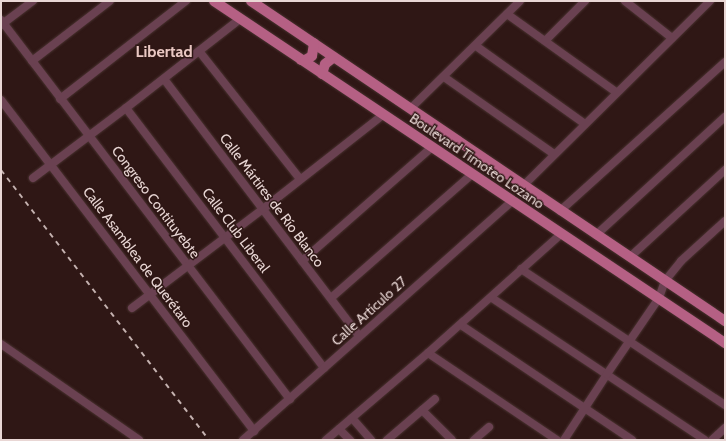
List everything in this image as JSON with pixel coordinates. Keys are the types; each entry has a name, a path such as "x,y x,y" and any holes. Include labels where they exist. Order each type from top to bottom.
{"main road":[{"name":"Boulevard Timoteo Lozano","path":"214,1 725,343"},
{"name":"Boulevard Timoteo Lozano","path":"251,1 725,321"},
{"path":"301,60 305,60 312,56 314,43"},
{"path":"322,74 324,64 334,57"}],"street":[{"path":"2,23 33,1"},
{"path":"32,61 110,1"},
{"path":"60,99 186,1"},
{"path":"410,109 476,46 520,1"},
{"path":"545,41 585,1"},
{"path":"625,1 672,38"},
{"path":"523,186 616,92 707,4 697,1"},
{"path":"507,14 616,92"},
{"path":"33,178 164,79 240,19"},
{"name":"Congreso Contituyebte","path":"2,23 290,399"},
{"path":"476,46 585,124"},
{"path":"200,51 300,179"},
{"path":"560,211 725,62"},
{"path":"444,77 554,154"},
{"name":"Calle Mártires de Río Blanco","path":"164,79 359,336"},
{"name":"Calle Asamblea de Querétaro","path":"1,100 52,164 254,430"},
{"name":"Calle Club Liberal","path":"126,108 324,368"},
{"path":"132,308 263,209 383,114"},
{"path":"596,235 725,117"},
{"path":"302,261 432,147"},
{"path":"630,257 725,170"},
{"path":"331,298 472,174"},
{"name":"Calle Artículo 27","path":"243,440 512,201"},
{"path":"564,440 659,298 665,281 681,261 725,221"},
{"path":"326,440 492,298 521,269 561,234"},
{"path":"521,269 725,405"},
{"path":"492,298 705,440"},
{"path":"461,325 632,440"},
{"path":"1,344 139,440"},
{"path":"428,353 558,440"},
{"path":"387,440 397,437 422,410 435,399"},
{"path":"422,410 452,440"},
{"path":"352,418 371,440"},
{"path":"474,440 489,427"},
{"path":"712,440 725,428"},
{"path":"339,429 350,440"}],"railway":[{"path":"1,170 209,440"}],"district":[{"name":"Libertad","path":"164,52"}]}
